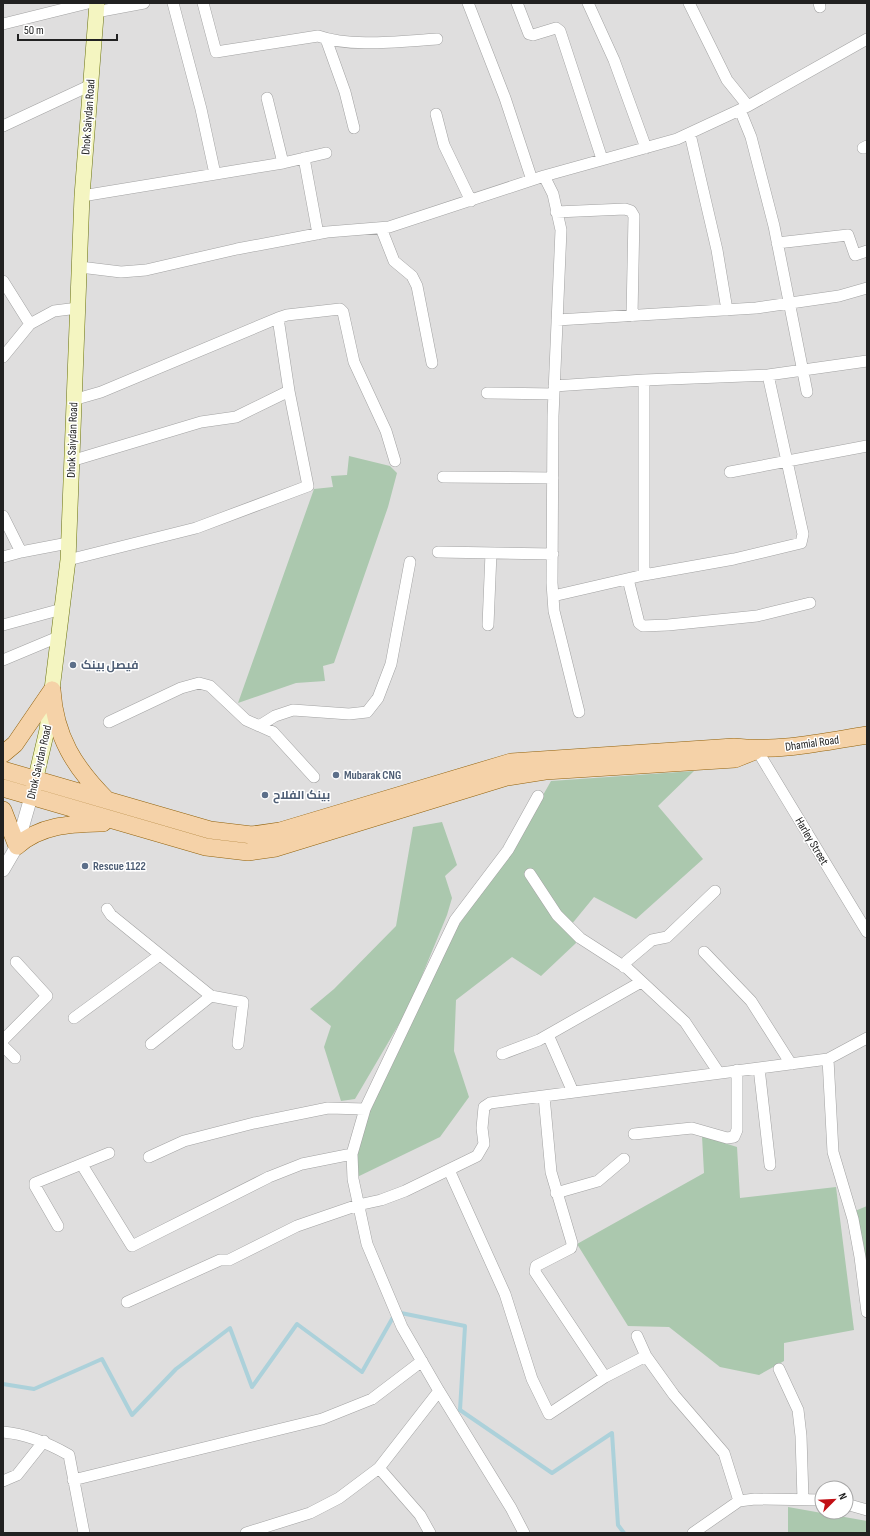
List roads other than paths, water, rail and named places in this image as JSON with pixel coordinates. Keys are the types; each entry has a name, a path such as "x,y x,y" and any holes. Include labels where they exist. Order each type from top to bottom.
{"main road":[{"name":"Dhok Saiydan Road","path":"31,797 47,730 68,560 82,196 91,85 93,6"},
{"path":"3,754 15,744 52,690"},
{"path":"52,690 56,717 66,746 78,768 109,801"},
{"name":"Dhamial Road","path":"348,818 511,762 734,747 758,750 792,747 867,735"},
{"path":"3,770 210,830 252,835 348,818"},
{"path":"3,788 206,847 248,852 276,848 348,818"},
{"path":"3,810 17,846 34,833 52,827 117,822"}],"street":[{"path":"3,24 93,6 144,3"},
{"path":"173,3 197,102 201,109 215,174"},
{"path":"203,3 216,52 318,36 332,42 437,39"},
{"path":"468,3 505,98 532,180"},
{"path":"517,3 529,34 533,35 552,28 556,28 560,31 602,159"},
{"path":"588,3 614,60 646,148"},
{"path":"689,3 727,80 744,108 777,243 807,392"},
{"path":"326,39 345,92 354,128"},
{"path":"80,268 121,272 146,270 237,249 318,234 389,227 544,176 646,148 690,134 744,108 867,39"},
{"path":"3,126 91,85"},
{"path":"267,98 283,163"},
{"path":"436,114 444,145 471,201"},
{"path":"690,134 717,250 727,310"},
{"path":"82,196 283,163 326,153"},
{"path":"304,158 318,234"},
{"path":"544,176 553,194 561,230 554,390 553,596 554,611 579,712"},
{"path":"556,212 625,209 631,211 634,216 632,316"},
{"path":"381,228 394,260 412,276 417,286 432,363"},
{"path":"777,243 848,235 855,255 867,250"},
{"path":"3,281 30,324"},
{"path":"557,320 727,310 839,296 867,288"},
{"path":"3,357 30,324 54,311 78,308"},
{"path":"73,400 101,392 278,318 287,315 340,310 343,312 354,362 386,431 394,461"},
{"path":"68,560 196,528 308,486 289,391 278,318"},
{"path":"487,393 554,390 644,380 768,375 867,361"},
{"path":"553,596 644,575 734,559 801,542 803,534 768,375"},
{"path":"644,380 644,575"},
{"path":"71,461 201,422 236,417 289,391"},
{"path":"730,472 786,460 867,446"},
{"path":"443,478 554,478"},
{"path":"3,516 21,552"},
{"path":"3,558 21,552 68,543"},
{"path":"438,552 553,554"},
{"path":"488,625 491,553"},
{"path":"259,726 275,716 293,710 349,714 367,712 378,698 391,664 410,562"},
{"path":"628,579 640,623 643,626 757,616 810,603"},
{"path":"3,625 62,609"},
{"path":"3,660 58,637"},
{"path":"109,722 182,688 199,683 210,686 246,720 273,732 314,777"},
{"name":"Harley Street","path":"758,750 867,932"},
{"path":"524,1533 511,1508 439,1391 402,1327 367,1244 353,1179 352,1154 365,1108 455,920 508,850 538,796"},
{"name":"Dhok Saiydan Road","path":"3,870 17,846 31,797"},
{"path":"530,874 557,916 566,925 580,938 624,967 685,1022 719,1073"},
{"path":"624,967 627,961 652,940 667,937 715,891"},
{"path":"106,910 211,996 244,1002 238,1044"},
{"path":"704,952 751,1001 791,1064"},
{"path":"74,1018 160,955"},
{"path":"3,1040 47,996 16,962"},
{"path":"502,1054 548,1035 641,982"},
{"path":"151,1044 211,996"},
{"path":"548,1035 573,1092"},
{"path":"127,1302 220,1260 229,1260 297,1226 358,1205 381,1200 450,1170 477,1156 484,1144 482,1128 484,1107 490,1102 828,1059 867,1038"},
{"path":"3,1046 15,1058"},
{"path":"828,1059 833,1152 853,1219 860,1256 867,1312"},
{"path":"759,1068 770,1164"},
{"path":"634,1134 692,1128 727,1138 734,1136 737,1130 737,1070"},
{"path":"544,1096 551,1172 572,1243 571,1248 536,1266 535,1272 605,1377"},
{"path":"149,1157 184,1141 254,1123 328,1108 365,1108"},
{"path":"58,1226 35,1186 35,1183 109,1153"},
{"path":"82,1165 132,1246 269,1177 302,1164 352,1154"},
{"path":"556,1192 598,1181 624,1159"},
{"path":"450,1170 506,1294 532,1379 549,1414 605,1377 646,1356"},
{"path":"637,1336 646,1356 674,1394 724,1453 739,1501"},
{"path":"73,1480 322,1419 372,1399 422,1362"},
{"path":"779,1369 798,1410 801,1436 803,1499"},
{"path":"246,1533 310,1513 339,1498 379,1468 439,1391"},
{"path":"3,1432 14,1433 44,1441 69,1455 84,1533"},
{"path":"3,1481 17,1475 44,1441"},
{"path":"379,1468 420,1515 430,1533"},
{"path":"693,1533 739,1501 755,1499 814,1500"},
{"path":"854,1506 867,1510"}],"waterway":[{"path":"3,1384 34,1389 102,1359 132,1415 176,1369 230,1328 252,1387 297,1324 362,1372 396,1312 465,1326 460,1410 552,1473 612,1433 618,1525 624,1533"}],"place":[{"name":"فیصل بینک","path":"73,665"},
{"name":"Mubarak CNG","path":"336,775"},
{"name":"بینک الفلاح","path":"265,795"},
{"name":"Rescue 1122","path":"85,866"}]}
